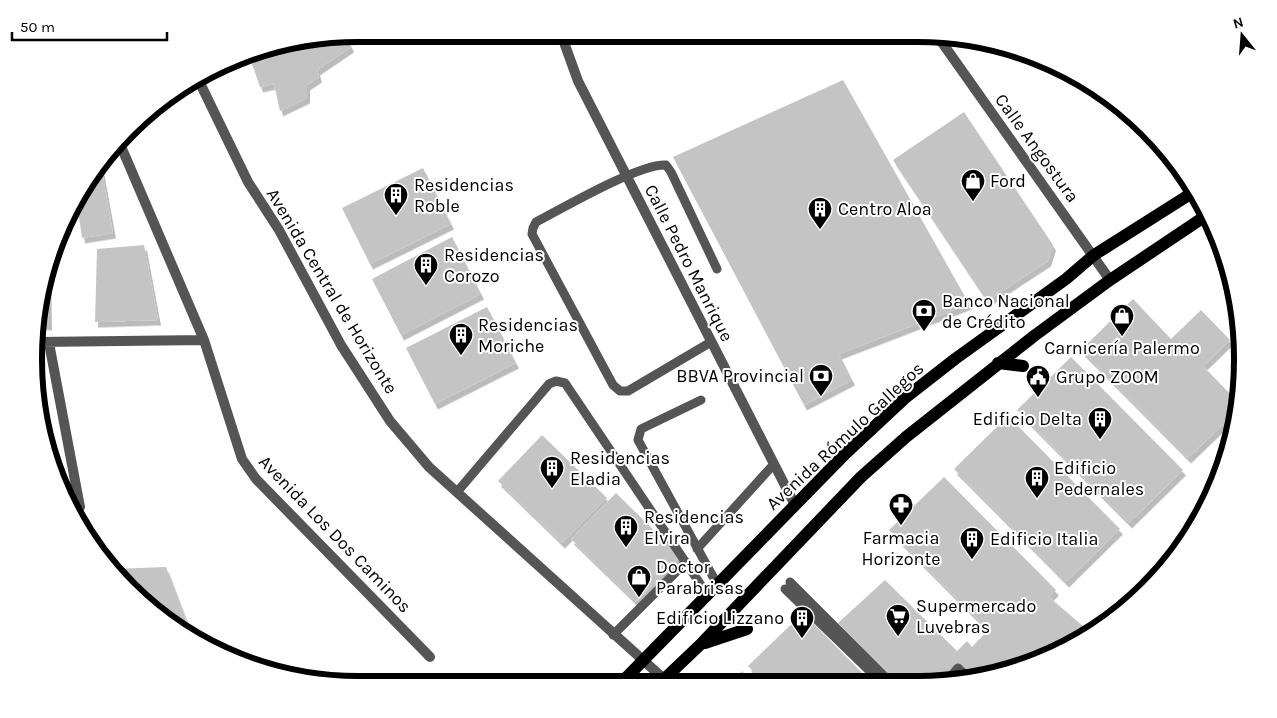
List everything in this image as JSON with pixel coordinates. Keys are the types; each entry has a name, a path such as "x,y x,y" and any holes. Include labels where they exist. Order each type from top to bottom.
{"main road":[{"name":"Avenida Rómulo Gallegos","path":"627,676 716,584 905,398 955,359 1066,279 1094,255 1188,195"},
{"path":"667,676 702,643 861,477 906,437 998,363 1110,280 1202,219"},
{"path":"998,363 1023,366"},
{"path":"702,643 747,629"}],"street":[{"name":"Calle Pedro Manrique","path":"564,42 578,81 795,505"},
{"name":"Calle Angostura","path":"943,43 1110,280"},
{"name":"Avenida Central de Horizonte","path":"201,85 233,155 279,230 341,345 390,421 429,467 642,660 657,676"},
{"name":"Avenida Los Dos Caminos","path":"122,149 204,340 242,459 256,479 430,657"},
{"path":"43,342 204,340"},
{"path":"49,343 80,507"}],"lane":[{"path":"711,342 628,391 620,391 613,385 532,234 532,228 536,222 627,177 657,164 666,165 717,269"},
{"path":"457,492 549,384 556,381 565,383 707,594"},
{"path":"701,400 641,429 638,434 638,440 716,584"},
{"path":"698,549 774,464"},
{"path":"613,635 686,562"},
{"path":"875,676 788,586 884,676"},
{"path":"953,674 958,668 963,672"}],"building":[{"path":"349,42 351,47 317,70 319,77 307,85 307,98 280,111 274,84 260,87 252,64 262,58 277,53 318,45"},
{"name":"Centro Aloa","path":"843,80 969,304 839,354 852,380 804,405 673,157"},
{"name":"Ford","path":"964,112 1053,245 1048,261 987,301 893,160"},
{"name":"Residencias Roble","path":"423,168 451,224 370,264 342,208"},
{"path":"102,174 113,233 82,238 78,213"},
{"name":"Residencias Corozo","path":"452,237 481,294 401,335 372,279"},
{"path":"144,245 158,320 95,322 97,249"},
{"path":"49,299 49,325 44,324"},
{"path":"1133,299 1171,339 1201,310 1230,340 1203,366 1232,396 1228,419 1188,458 1081,350"},
{"name":"Residencias Moriche","path":"487,307 516,363 435,404 406,348"},
{"name":"Edificio Delta","path":"1071,357 1183,470 1129,523 1017,410"},
{"name":"Edificio Pedernales","path":"1008,416 1120,529 1066,582 954,469"},
{"name":"Residencias Eladia","path":"542,435 607,498 562,543 498,481"},
{"path":"944,477 1056,590 1049,597 1085,628 1058,643 1000,665 959,673 893,676 838,623 885,580 957,651 967,641 972,647 988,630 889,530"},
{"name":"Residencias Elvira","path":"616,493 680,556 636,602 571,539"},
{"path":"166,567 188,625 150,597 122,569"},
{"name":"Edificio Lizzano","path":"803,613 865,676 758,676 748,666"},
{"path":"742,671 747,676 737,676"}],"place":[{"name":"Ford","path":"973,202"},
{"name":"Residencias Roble","path":"396,216"},
{"name":"Centro Aloa","path":"820,230"},
{"name":"Residencias Corozo","path":"426,286"},
{"name":"Banco Nacional de Crédito","path":"924,332"},
{"name":"Carnicería Palermo","path":"1122,337"},
{"name":"Residencias Moriche","path":"461,356"},
{"name":"BBVA Provincial","path":"821,397"},
{"name":"Grupo ZOOM","path":"1038,398"},
{"name":"Edificio Delta","path":"1100,440"},
{"name":"Residencias Eladia","path":"552,489"},
{"name":"Edificio Pedernales","path":"1037,499"},
{"name":"Farmacia Horizonte","path":"901,526"},
{"name":"Residencias Elvira","path":"626,548"},
{"name":"Edificio Italia","path":"972,560"},
{"name":"Doctor Parabrisas","path":"639,598"},
{"name":"Supermercado Luvebras","path":"898,637"},
{"name":"Edificio Lizzano","path":"802,639"}]}
